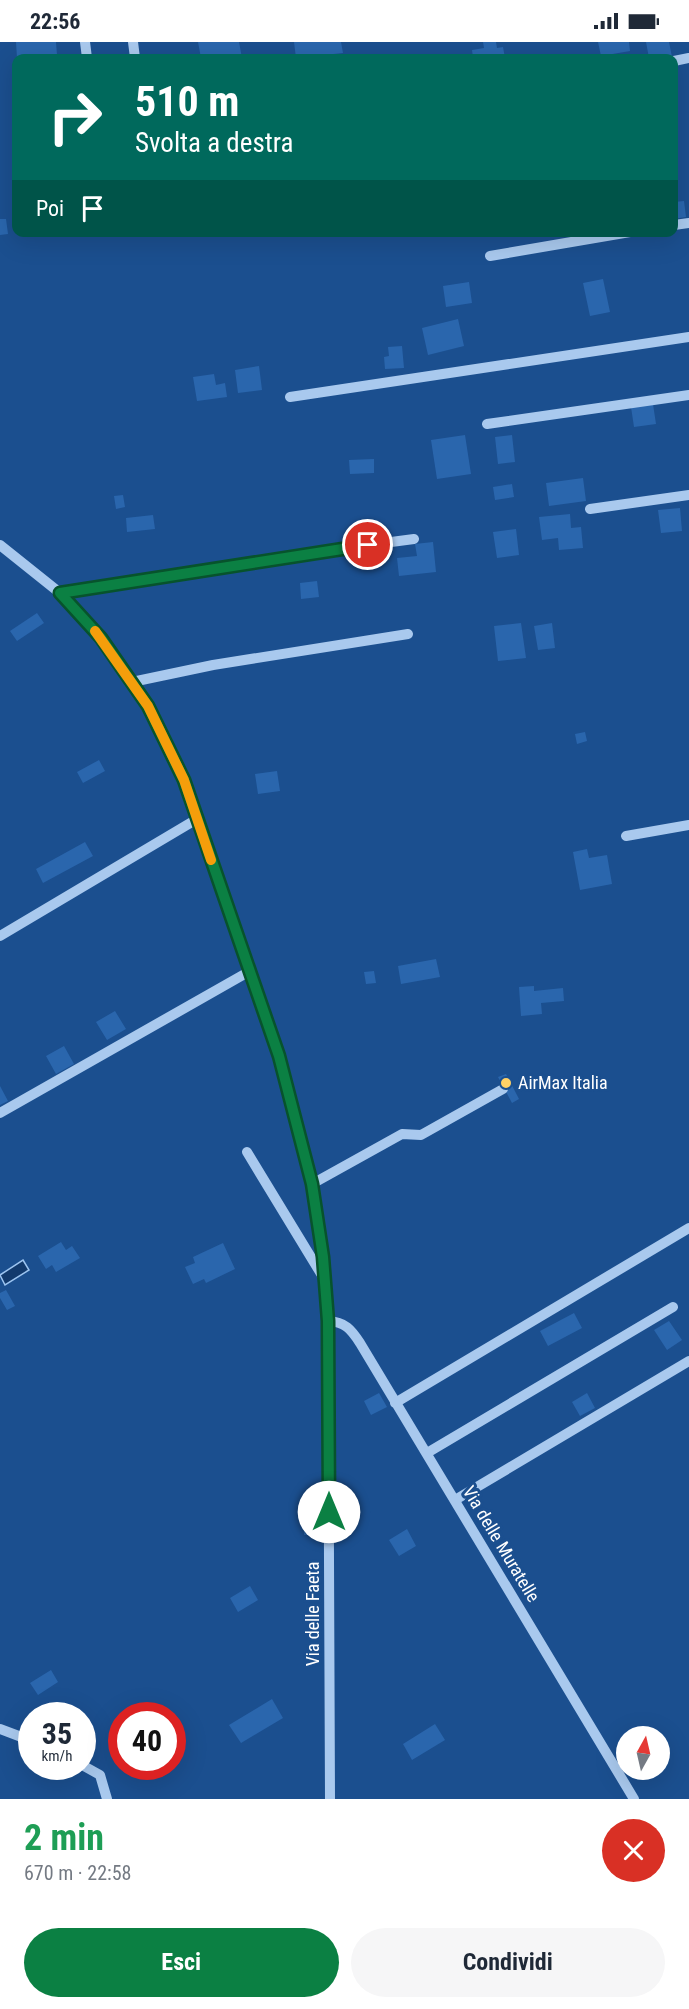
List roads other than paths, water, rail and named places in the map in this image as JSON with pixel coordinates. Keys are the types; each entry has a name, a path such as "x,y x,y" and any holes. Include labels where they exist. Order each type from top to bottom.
{"street":[{"path":"490,256 601,237"},
{"path":"290,398 689,337"},
{"path":"487,424 689,395"},
{"path":"590,508 689,495"},
{"path":"60,593 414,538"},
{"name":"Via delle Faeta","path":"0,545 60,593 101,638 153,717 184,780 279,1056 312,1184 328,1321 330,1799"},
{"path":"132,682 213,665 408,634"},
{"path":"0,936 197,819"},
{"path":"626,836 689,825"},
{"path":"0,1113 250,971"},
{"path":"312,1184 402,1134 421,1135 503,1089"},
{"path":"247,1152 325,1281"},
{"path":"396,1403 689,1228"},
{"path":"427,1453 673,1306"},
{"name":"Via delle Muratelle","path":"328,1321 341,1322 351,1328 633,1799"},
{"path":"455,1500 689,1361"},
{"path":"0,1729 18,1736"},
{"path":"96,1773 100,1775 107,1799"}],"water":[{"path":"23,1260 29,1270 5,1285 0,1275"}],"place":[{"name":"AirMax Italia","path":"506,1083"}]}
